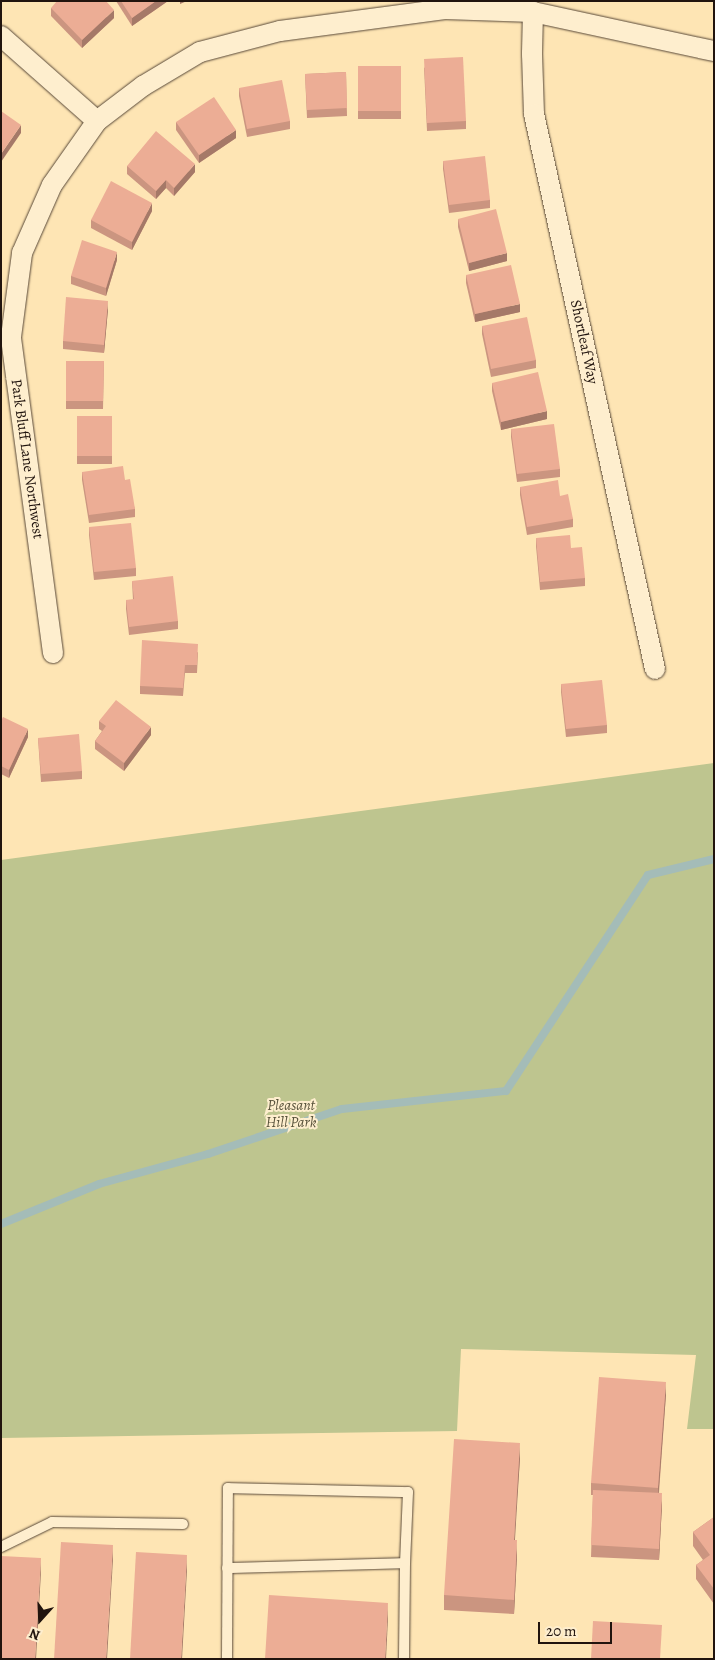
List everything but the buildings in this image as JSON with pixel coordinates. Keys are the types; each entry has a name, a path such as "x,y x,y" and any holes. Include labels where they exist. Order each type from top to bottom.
{"street":[{"name":"Park Bluff Lane Northwest","path":"53,653 11,337 22,253 52,185 97,121 143,86 200,52 280,31 445,9 533,12 714,51"},
{"name":"Shortleaf Way","path":"533,12 534,114 655,669"},
{"path":"1,36 97,121"}],"lane":[{"path":"227,1659 228,1488 408,1492 404,1563 404,1659"},
{"path":"1,1547 52,1522 183,1524"},
{"path":"227,1568 404,1563"}],"green space":[{"name":"Pleasant Hill Park","path":"714,763 714,1429 687,1429 696,1355 461,1349 457,1431 1,1438 1,860"}],"waterway":[{"path":"1,1224 99,1184 208,1154 342,1109 506,1091 648,875 714,859"}]}
